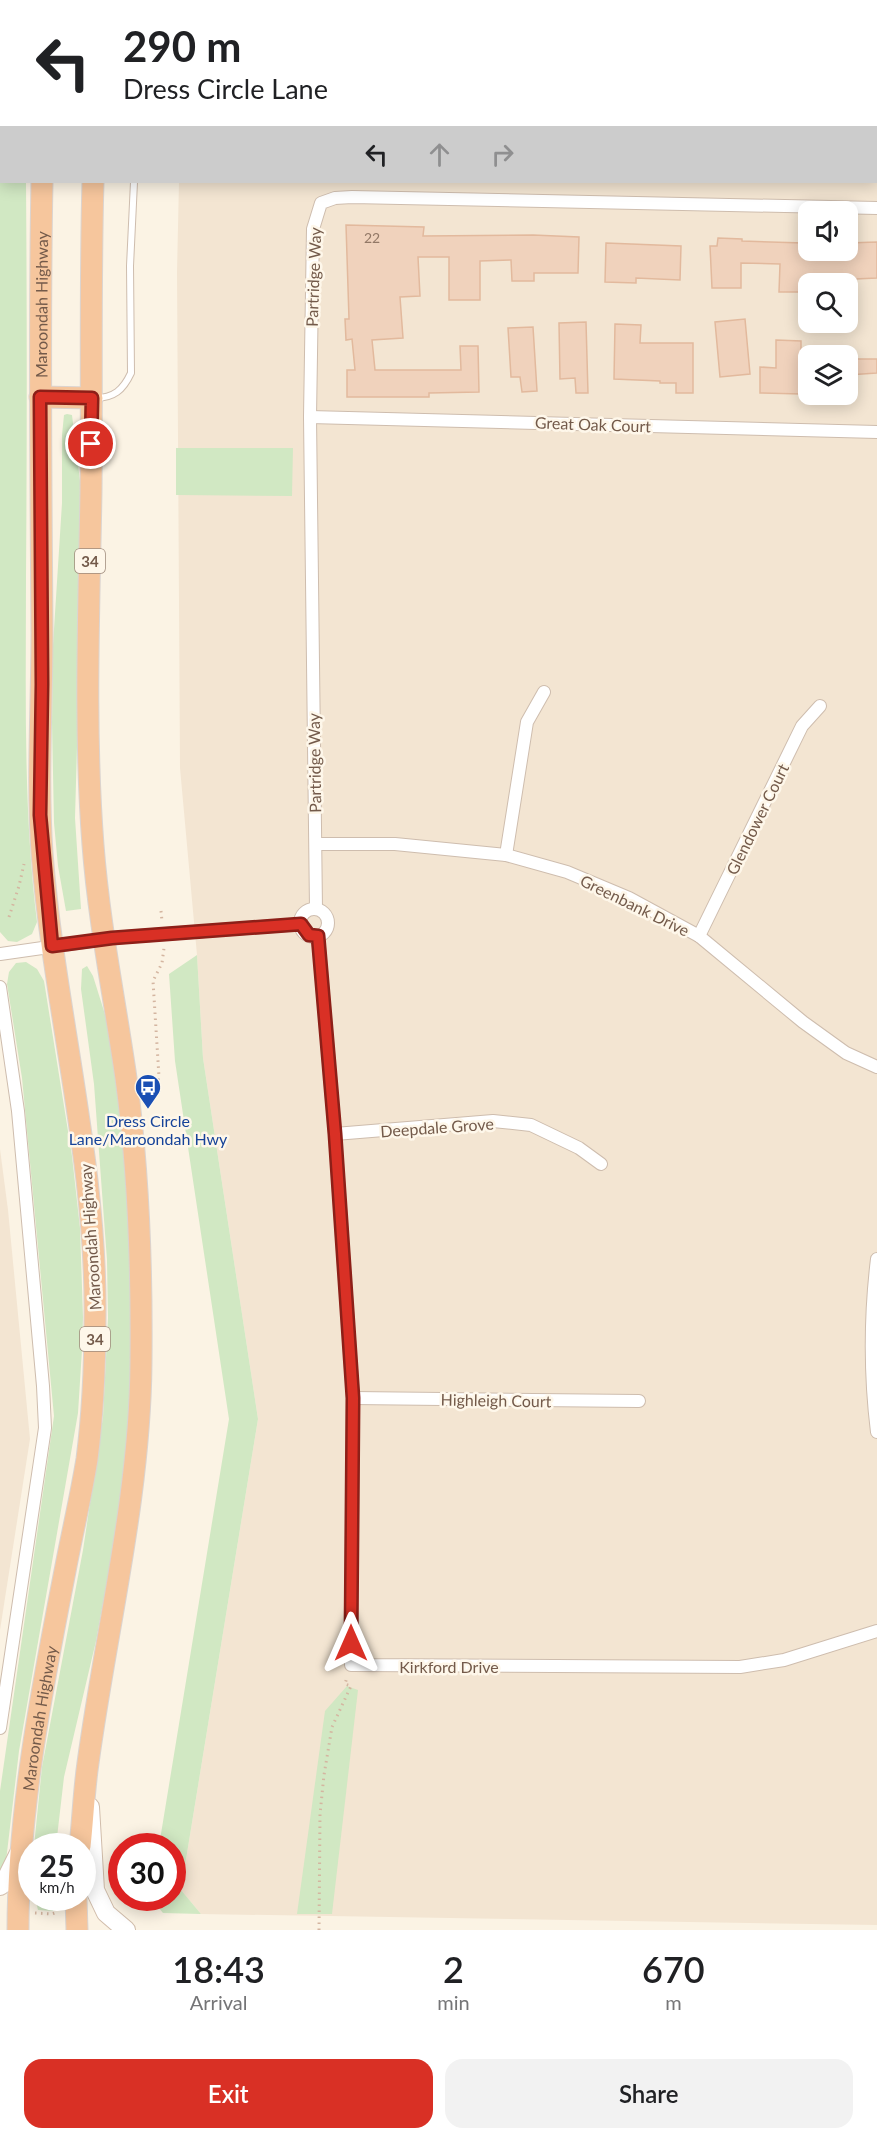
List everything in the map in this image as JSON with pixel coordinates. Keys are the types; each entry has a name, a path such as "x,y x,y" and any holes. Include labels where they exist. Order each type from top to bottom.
{"highway":[{"name":"Maroondah Highway","path":"23,1833 36,1730 87,1458 96,1312 93,1233 88,1181 52,946 40,815 42,183"},
{"name":"34","path":"81,1833 87,1767 128,1517 138,1426 141,1367 141,1247 136,1171 126,1079 104,939 94,849 89,754 92,398 90,264 93,183"},
{"path":"40,397 92,398"},
{"name":"Maroondah Highway","path":"18,1930 19,1911"},
{"path":"76,1911 77,1930"}],"main road":[{"path":"87,1767 96,1890 106,1913 126,1930"},
{"path":"0,1886 4,1883 18,1855"}],"street":[{"name":"Partridge Way","path":"316,909 310,417 313,229 321,203 334,198 352,197 877,208"},
{"name":"Great Oak Court","path":"310,417 877,432"},
{"path":"506,855 527,722 544,692"},
{"name":"Glendower Court","path":"699,936 802,726 820,706"},
{"name":"Greenbank Drive","path":"316,844 395,844 506,855 567,872 629,898 699,936 803,1022 846,1053 877,1067"},
{"path":"316,909 324,912 328,920 327,928 318,936 309,935 301,924 304,913 316,909"},
{"path":"0,954 104,939 301,924"},
{"path":"318,936 335,1134 353,1398 351,1665"},
{"path":"0,987 18,1111 45,1428 5,1660 0,1728"},
{"name":"Deepdale Grove","path":"335,1134 493,1121 531,1125 579,1148 601,1164"},
{"path":"877,1259 872,1331 877,1432"},
{"name":"Highleigh Court","path":"353,1398 639,1401"},
{"name":"Kirkford Drive","path":"351,1665 740,1667 784,1660 877,1631"}],"lane":[{"path":"92,398 107,398 119,392 131,373 130,266 134,183"}],"path":[{"path":"9,917 19,886 24,854"},
{"path":"148,1110 159,1077 153,983 164,955 161,911"},
{"path":"319,1930 320,1814 324,1775 332,1727 351,1686 345,1684 351,1665"}],"shaded area":[{"path":"179,183 877,183 877,1925 201,1914 186,1896 186,1859 258,1419 203,1058 197,955 180,768 177,272"},
{"path":"0,1149 30,1439 0,1630"}],"green space":[{"path":"0,183 26,183 26,750 29,836 37,922 32,934 17,942 8,941 0,932"},
{"path":"64,415 72,415 80,481 79,676 75,818 81,909 66,911 58,866 54,823 52,723 53,645 62,503 62,435"},
{"path":"176,448 293,448 292,496 176,495"},
{"path":"197,955 203,1058 258,1419 186,1859 186,1833 161,1833 229,1419 175,1061 169,974"},
{"path":"26,962 37,969 44,981 72,1156 80,1228 83,1317 78,1413 19,1751 6,1861 0,1875 0,1791 54,1416 22,1078 7,984 9,972 16,963"},
{"path":"87,966 93,976 108,1024 128,1167 133,1305 128,1437 113,1549 96,1641 64,1777 58,1833 35,1833 42,1767 83,1550 103,1417 108,1318 107,1260 94,1084 81,989 82,969"},
{"path":"347,1686 358,1690 332,1914 297,1914 325,1711"},
{"path":"186,1896 201,1914 163,1913 161,1911 186,1911"}],"building":[{"path":"346,225 424,227 423,236 579,237 578,273 534,273 534,281 512,281 511,260 480,261 480,300 449,300 449,257 418,257 420,296 400,297 403,338 372,340 375,370 461,370 460,346 478,346 479,392 429,393 429,397 347,397 347,370 355,370 352,339 346,340 345,319 349,319"},
{"path":"718,238 798,243 798,261 858,261 858,243 877,242 877,278 858,279 858,273 798,273 798,292 779,292 780,264 741,263 741,288 712,288 710,246 717,246"},
{"path":"606,243 681,246 680,280 636,278 636,283 605,282"},
{"path":"745,319 750,374 720,377 715,322"},
{"path":"586,322 588,393 576,393 575,378 560,379 559,323"},
{"path":"615,324 641,325 640,343 693,343 693,393 676,393 676,383 614,379"},
{"path":"533,327 537,391 522,392 520,377 511,377 508,328"},
{"path":"776,340 801,341 801,345 798,345 798,394 760,393 760,367 776,368"},
{"path":"858,359 877,359 877,373 858,374"}],"place":[{"name":"Dress Circle Lane/Maroondah Hwy","path":"148,1110"}],"route":[{"path":"91,444 92,398 40,397 42,684 40,815 52,946 112,938 301,924 302,929 309,935 318,936 335,1134 353,1398 351,1643"}]}
